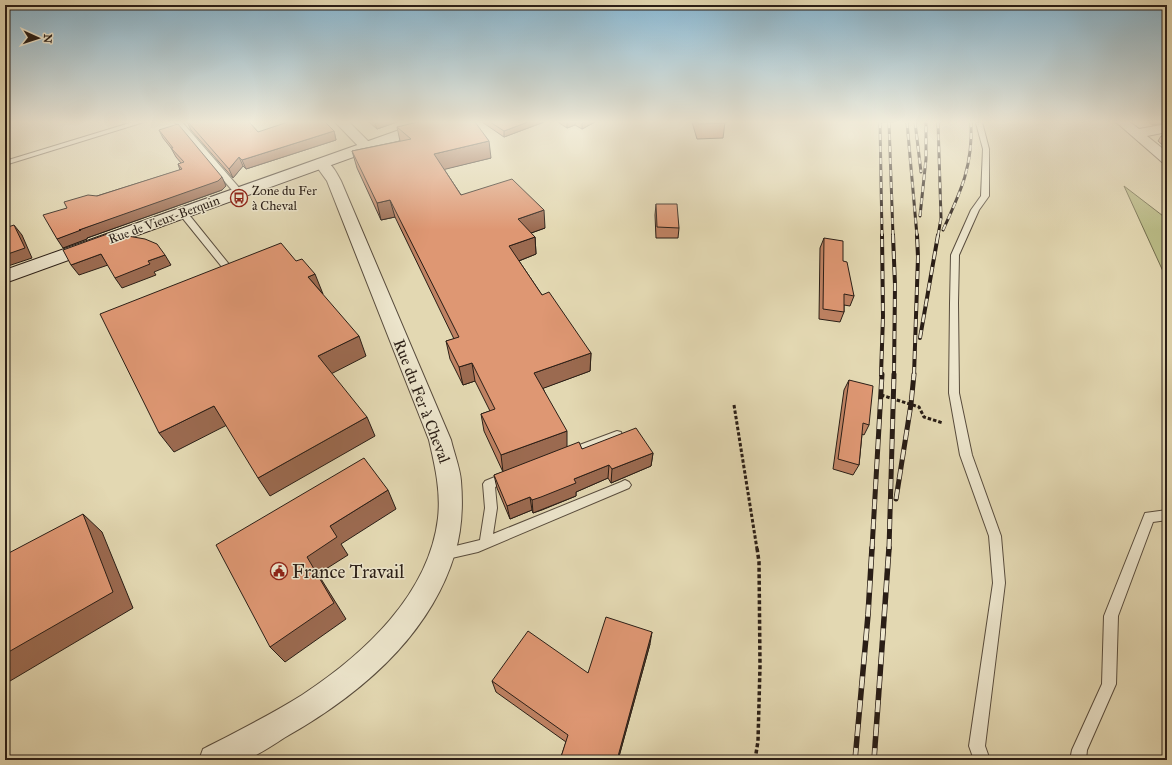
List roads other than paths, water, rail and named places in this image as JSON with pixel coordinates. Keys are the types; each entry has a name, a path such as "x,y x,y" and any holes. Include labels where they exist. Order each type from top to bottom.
{"street":[{"name":"Rue de Vieux-Berquin","path":"5,277 336,158"},
{"name":"Rue du Fer à Cheval","path":"214,760 323,698 366,664 400,630 414,612 429,587 443,554 451,518 452,502 445,453 334,181 329,172 321,163"}],"lane":[{"path":"5,163 23,158"},
{"path":"209,158 239,193"},
{"path":"982,760 977,746 998,583 995,536 966,455 954,393 955,255 975,210 985,196 986,158"},
{"path":"182,213 229,270"},
{"path":"560,456 617,435"},
{"path":"486,543 491,508 489,484 518,473"},
{"path":"443,554 474,548 625,485"},
{"path":"1078,760 1080,750 1109,684 1111,616 1149,517 1167,515"}],"railway":[{"path":"881,158 882,236"},
{"path":"890,158 893,236"},
{"path":"910,158 917,236"},
{"path":"919,158 921,172"},
{"path":"920,216 926,158"},
{"path":"938,236 941,218 939,158"},
{"path":"943,230 960,190 969,158"},
{"path":"881,375 883,316 882,235"},
{"path":"893,235 895,285 894,375"},
{"path":"914,375 918,257 917,235"},
{"path":"920,338 938,235"},
{"path":"872,549 882,374"},
{"path":"889,549 894,374"},
{"path":"896,499 911,404 914,374"},
{"path":"855,760 868,615 872,548"},
{"path":"874,760 889,548"}],"place":[{"name":"Zone du Fer à Cheval","path":"239,198"},
{"name":"France Travail","path":"279,571"}]}
